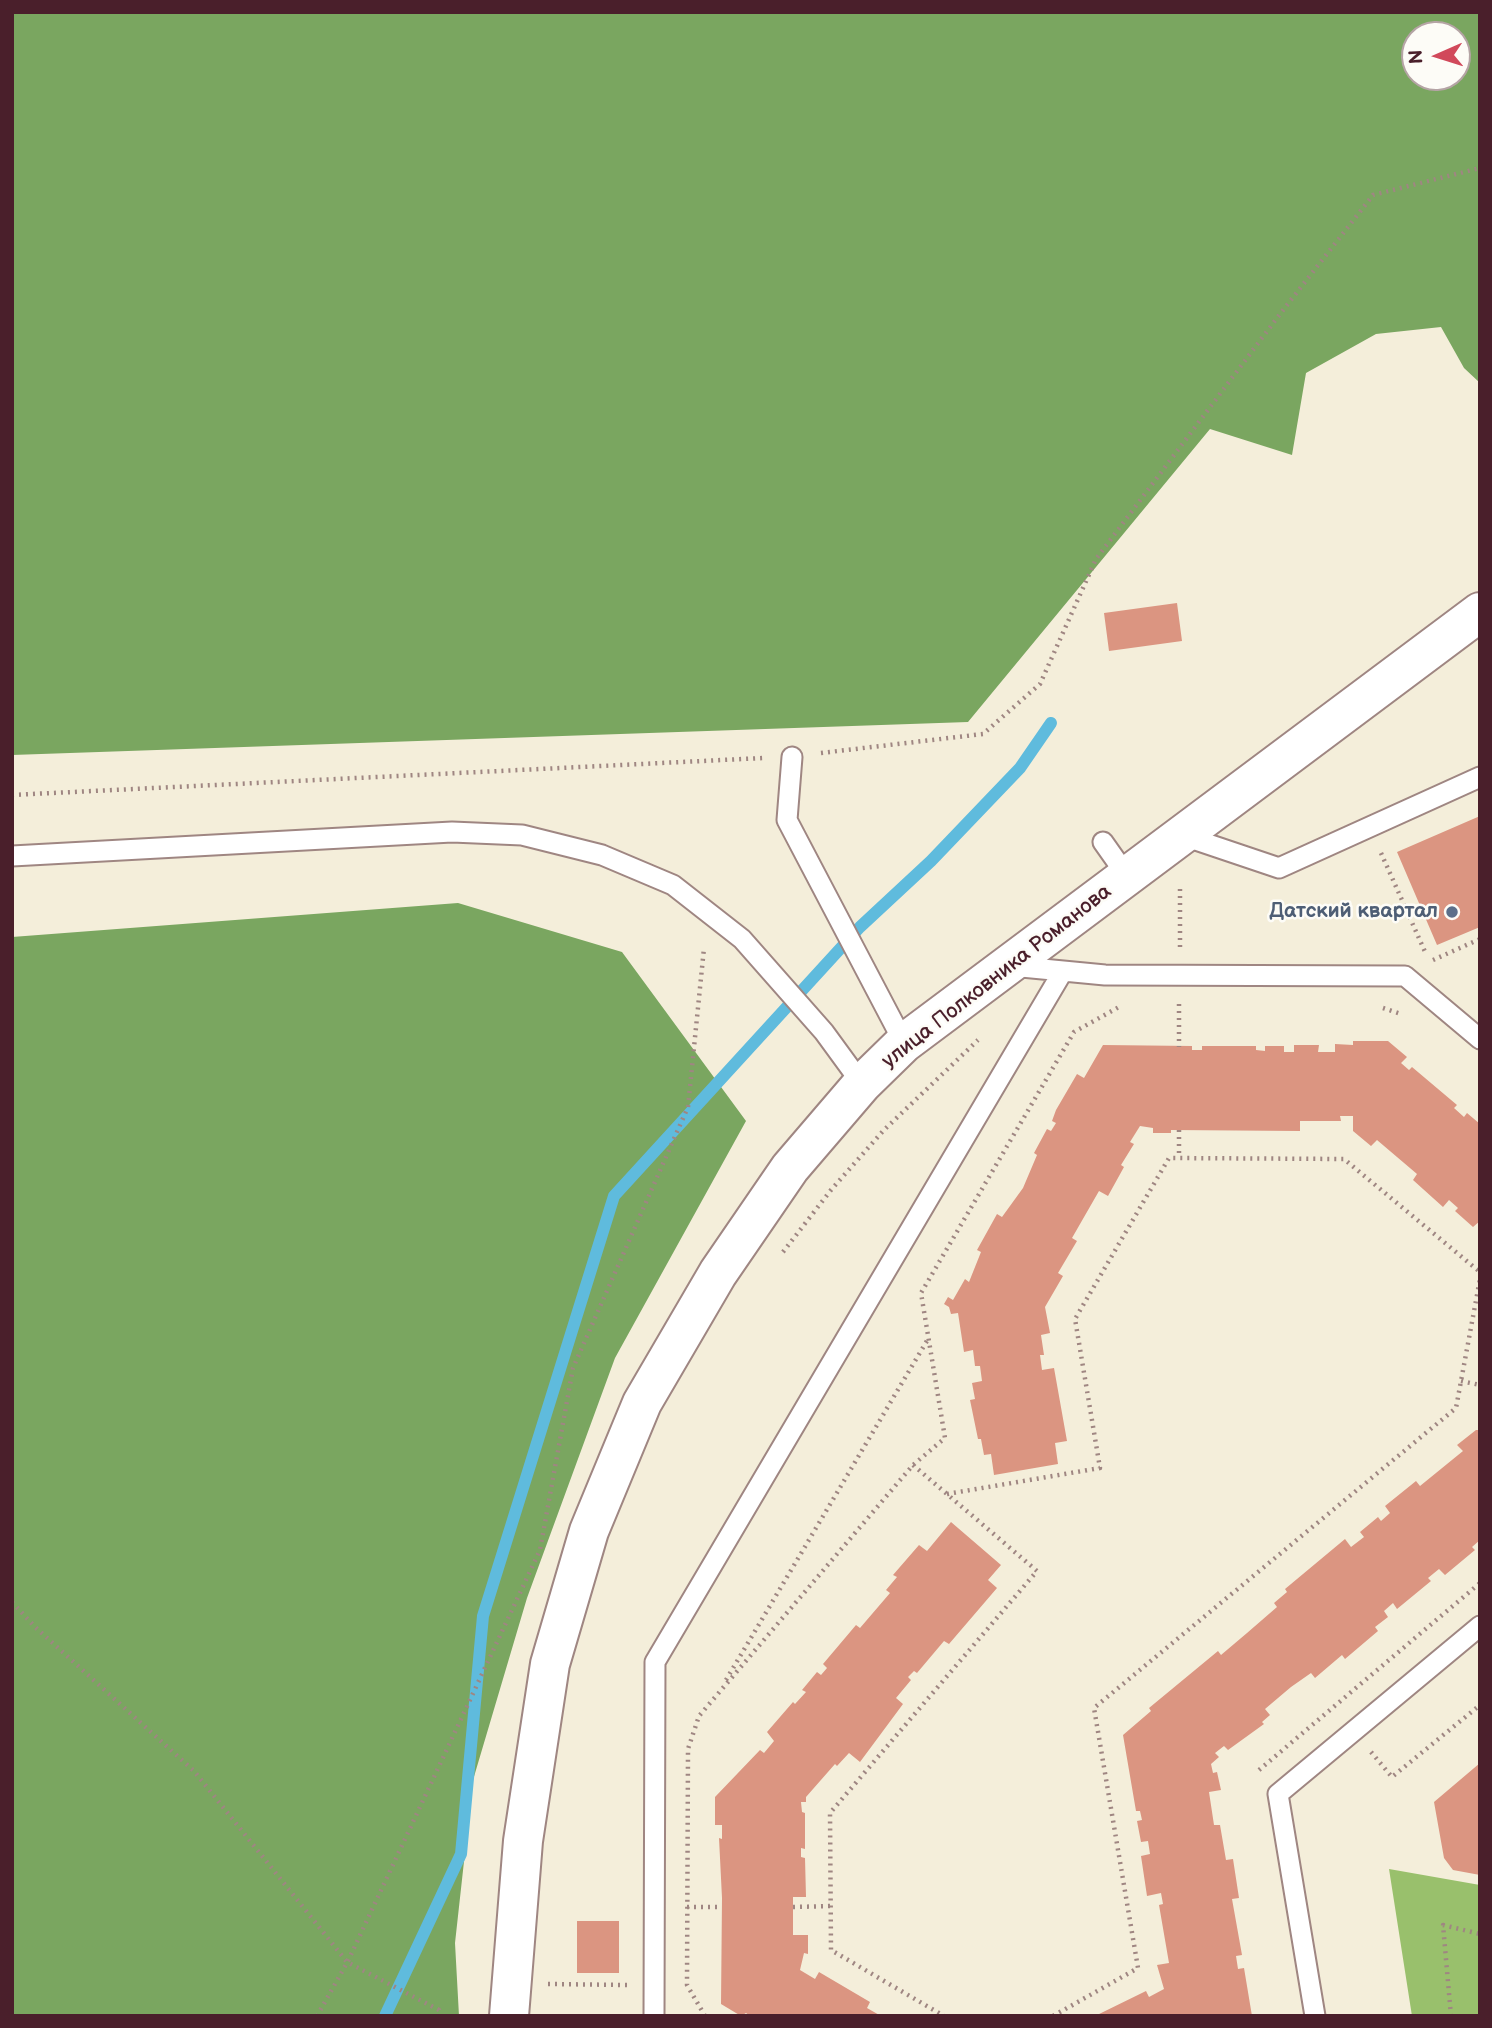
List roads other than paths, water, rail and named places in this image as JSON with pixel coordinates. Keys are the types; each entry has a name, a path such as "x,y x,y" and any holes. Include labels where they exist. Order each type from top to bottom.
{"street":[{"name":"улица Полковника Романова","path":"509,2016 523,1841 550,1664 589,1531 642,1403 718,1273 790,1168 862,1084 904,1043 1480,611"}],"lane":[{"path":"792,757 787,820 904,1043"},
{"path":"1181,835 1279,868 1480,777"},
{"path":"12,856 452,832 522,835 602,855 673,885 742,940 824,1032 862,1084"},
{"path":"1104,842 1127,876"},
{"path":"1008,966 1105,975 1405,976 1480,1040"},
{"path":"654,2016 655,1662 1063,971"},
{"path":"1315,2016 1278,1794 1480,1626"}],"waterway":[{"path":"385,2016 461,1854 483,1616 614,1196 860,927 931,861 1020,768 1051,723"}],"place":[{"name":"Датский квартал","path":"1452,912"}]}
